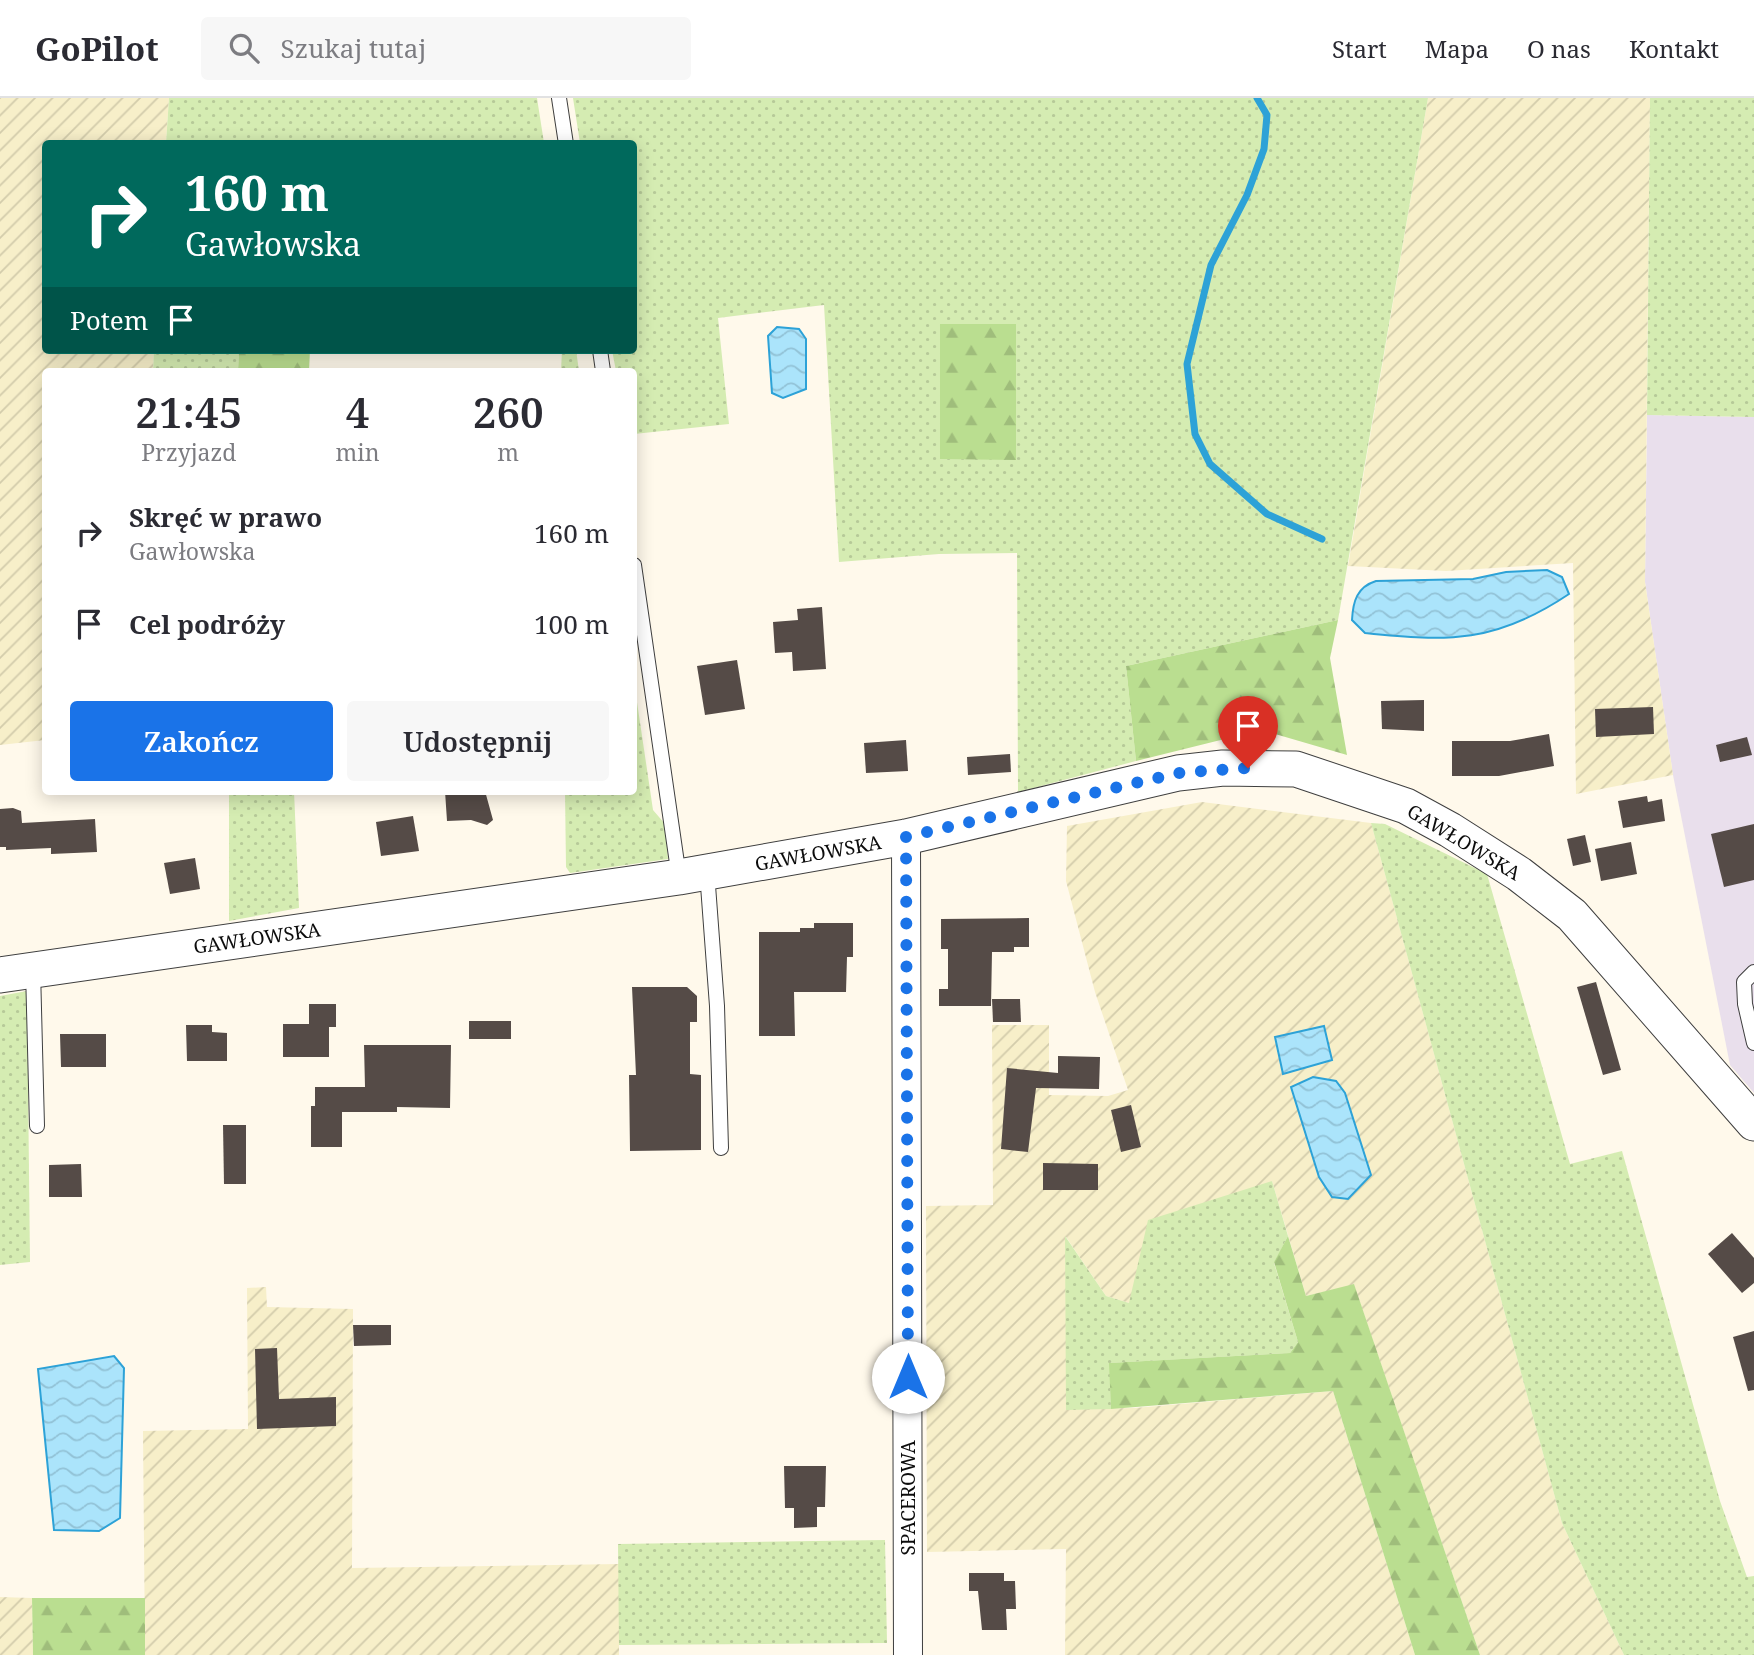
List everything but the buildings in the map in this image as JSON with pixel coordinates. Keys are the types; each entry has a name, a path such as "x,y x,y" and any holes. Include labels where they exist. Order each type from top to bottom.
{"street":[{"name":"GAWŁOWSKA","path":"16,972 693,875 906,837 1178,773 1223,768 1296,769 1406,806 1450,830 1519,874 1572,915 1754,1123"},
{"name":"SPACEROWA","path":"906,837 908,1655"}],"lane":[{"path":"559,98 565,140"},
{"path":"637,581 717,1006 721,1148"},
{"path":"16,972 37,1126"},
{"path":"1754,972 1744,982 1745,1004 1754,1042"}],"shaded area":[{"path":"0,98 169,98 166,140 42,140 42,354 154,354 153,368 42,368 42,740 0,745"},
{"path":"1428,98 1650,98 1645,582 1673,775 1576,794 1573,563 1446,571 1348,566"},
{"path":"1647,415 1754,417 1754,1093 1730,1065 1673,775 1645,582"},
{"path":"1202,802 1371,823 1562,1523 1624,1655 1480,1655 1354,1285 1306,1296 1272,1181 1129,1303 1106,1296 1066,1237 1066,1409 1134,1408 1333,1391 1415,1655 1065,1655 1066,1549 927,1552 926,1206 993,1205 992,1025 1049,1025 1049,1095 1108,1096 1128,1090 1095,992 1066,881 1067,826"},
{"path":"266,1287 267,1307 353,1309 352,1568 619,1564 619,1655 145,1655 143,1431 248,1429 247,1288"},
{"path":"0,1597 32,1598 33,1655 0,1655"}],"green space":[{"path":"169,98 537,98 544,140 166,140"},
{"path":"573,98 1428,98 1338,620 1126,666 1136,761 1018,792 1017,553 939,554 839,562 824,305 718,318 729,424 637,434 637,368 615,368 613,354 637,354 637,140 580,140"},
{"path":"1650,98 1754,98 1754,417 1647,415"},
{"path":"940,324 1016,324 1016,460 940,459"},
{"path":"154,354 239,354 238,368 153,368"},
{"path":"239,354 310,354 309,368 238,368"},
{"path":"562,354 577,354 579,368 561,368"},
{"path":"1338,620 1330,658 1347,755 1261,730 1136,761 1126,666"},
{"path":"637,702 653,810 665,824 668,859 570,873 566,867 565,795 637,795"},
{"path":"229,795 294,795 299,908 229,921"},
{"path":"1371,823 1385,824 1487,874 1570,1164 1622,1151 1720,1501 1747,1577 1754,1576 1754,1655 1624,1655 1562,1523"},
{"path":"27,991 30,1262 0,1265 0,996"},
{"path":"1272,1181 1288,1236 1274,1263 1298,1342 1290,1353 1110,1363 1111,1409 1066,1410 1065,1236 1106,1296 1129,1303 1148,1220"},
{"path":"1288,1236 1306,1296 1354,1284 1480,1655 1415,1655 1333,1391 1111,1409 1109,1363 1290,1353 1298,1342 1274,1262"},
{"path":"885,1540 887,1643 619,1645 618,1544"},
{"path":"32,1598 145,1598 145,1655 33,1655"}],"water":[{"path":"777,327 799,329 806,339 806,389 783,398 772,393 768,336"},
{"path":"1547,570 1562,577 1569,594 1543,610 1495,630 1447,638 1422,638 1365,633 1352,620 1360,591 1376,581 1473,579 1506,572"},
{"path":"1324,1026 1332,1060 1283,1074 1275,1037"},
{"path":"1313,1077 1336,1081 1345,1093 1371,1175 1348,1199 1332,1197 1319,1177 1291,1087"},
{"path":"114,1356 124,1368 120,1518 99,1531 54,1530 38,1369"}],"waterway":[{"path":"1257,98 1267,115 1264,149 1247,195 1211,265 1187,364 1195,434 1210,464 1267,514 1322,539"}],"route":[{"path":"908,1377 906,837 1178,773 1248,768"}]}
